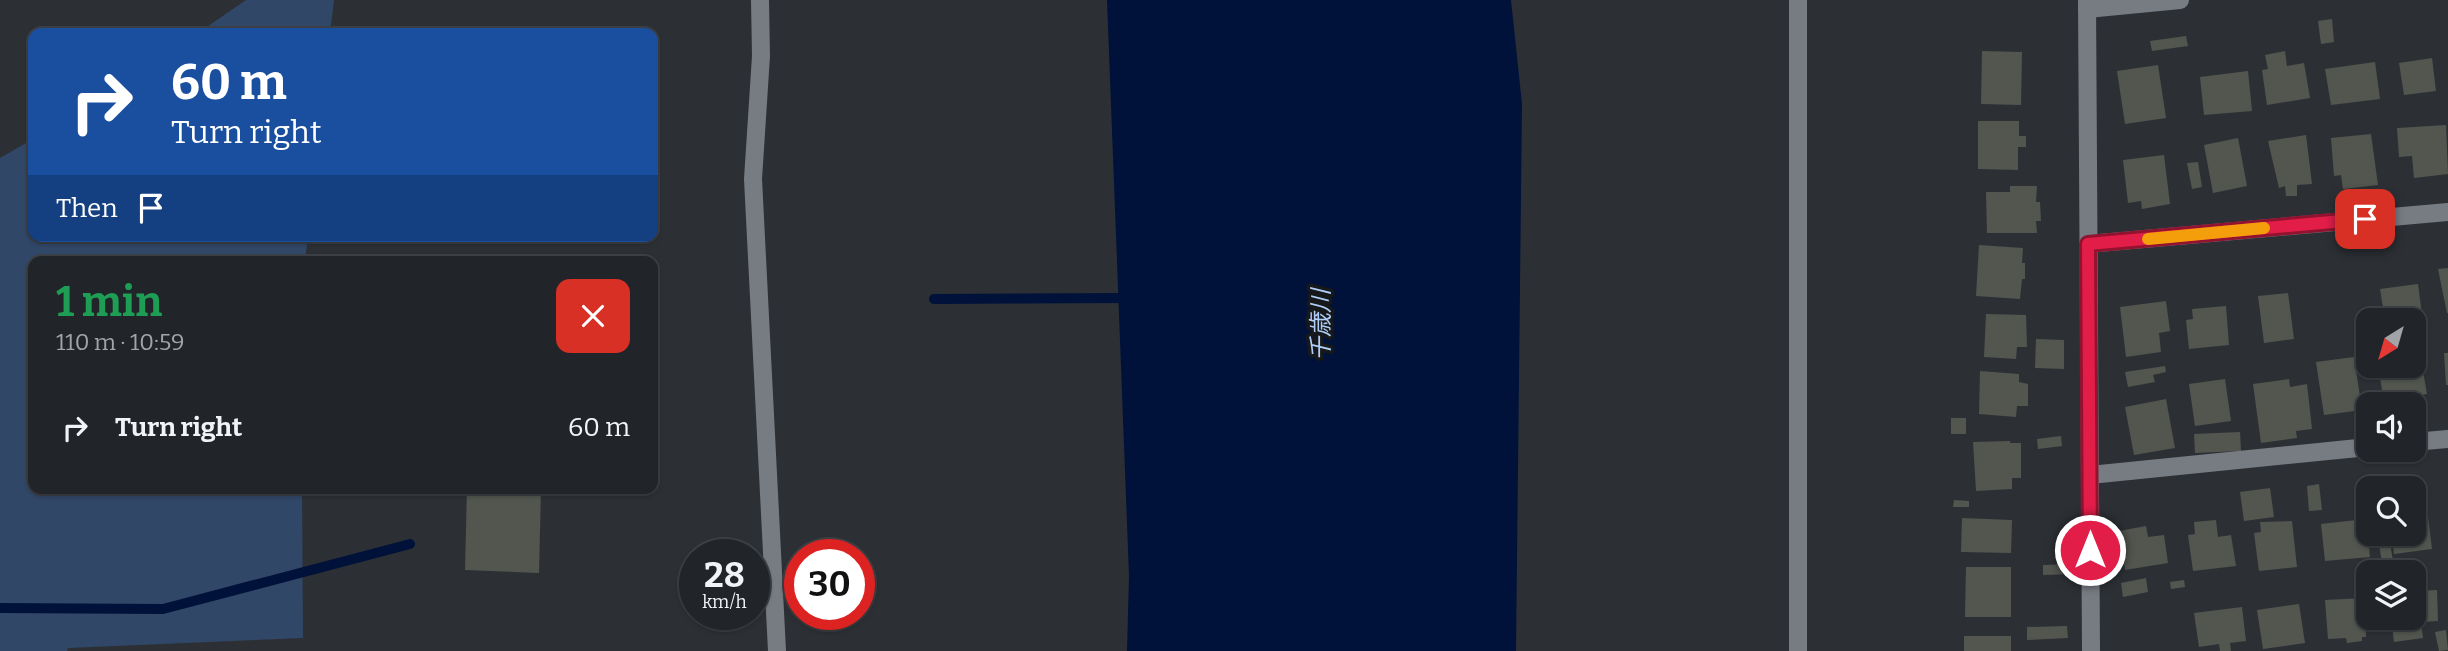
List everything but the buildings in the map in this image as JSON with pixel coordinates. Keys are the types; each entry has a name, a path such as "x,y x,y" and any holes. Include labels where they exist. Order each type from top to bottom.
{"street":[{"path":"760,0 761,56 753,179 777,651"},
{"path":"1798,0 1798,651"},
{"path":"2091,651 2087,4 2180,0"},
{"path":"2088,244 2448,212"},
{"path":"2426,441 2448,439"},
{"path":"2090,475 2356,448"}],"shaded area":[{"path":"246,0 334,0 331,28 205,28"},
{"path":"28,142 28,242 307,242 306,256 28,256 28,494 302,494 303,638 68,648 67,651 0,651 0,158"}],"water":[{"name":"千歳川","path":"1107,0 1511,0 1522,104 1516,651 1127,651 1129,576"}],"waterway":[{"path":"934,299 1130,298"},
{"path":"0,608 163,609 410,544"}],"slow traffic":[{"path":"2148,239 2264,228"}],"route":[{"path":"2090,550 2088,244 2365,219"}]}
